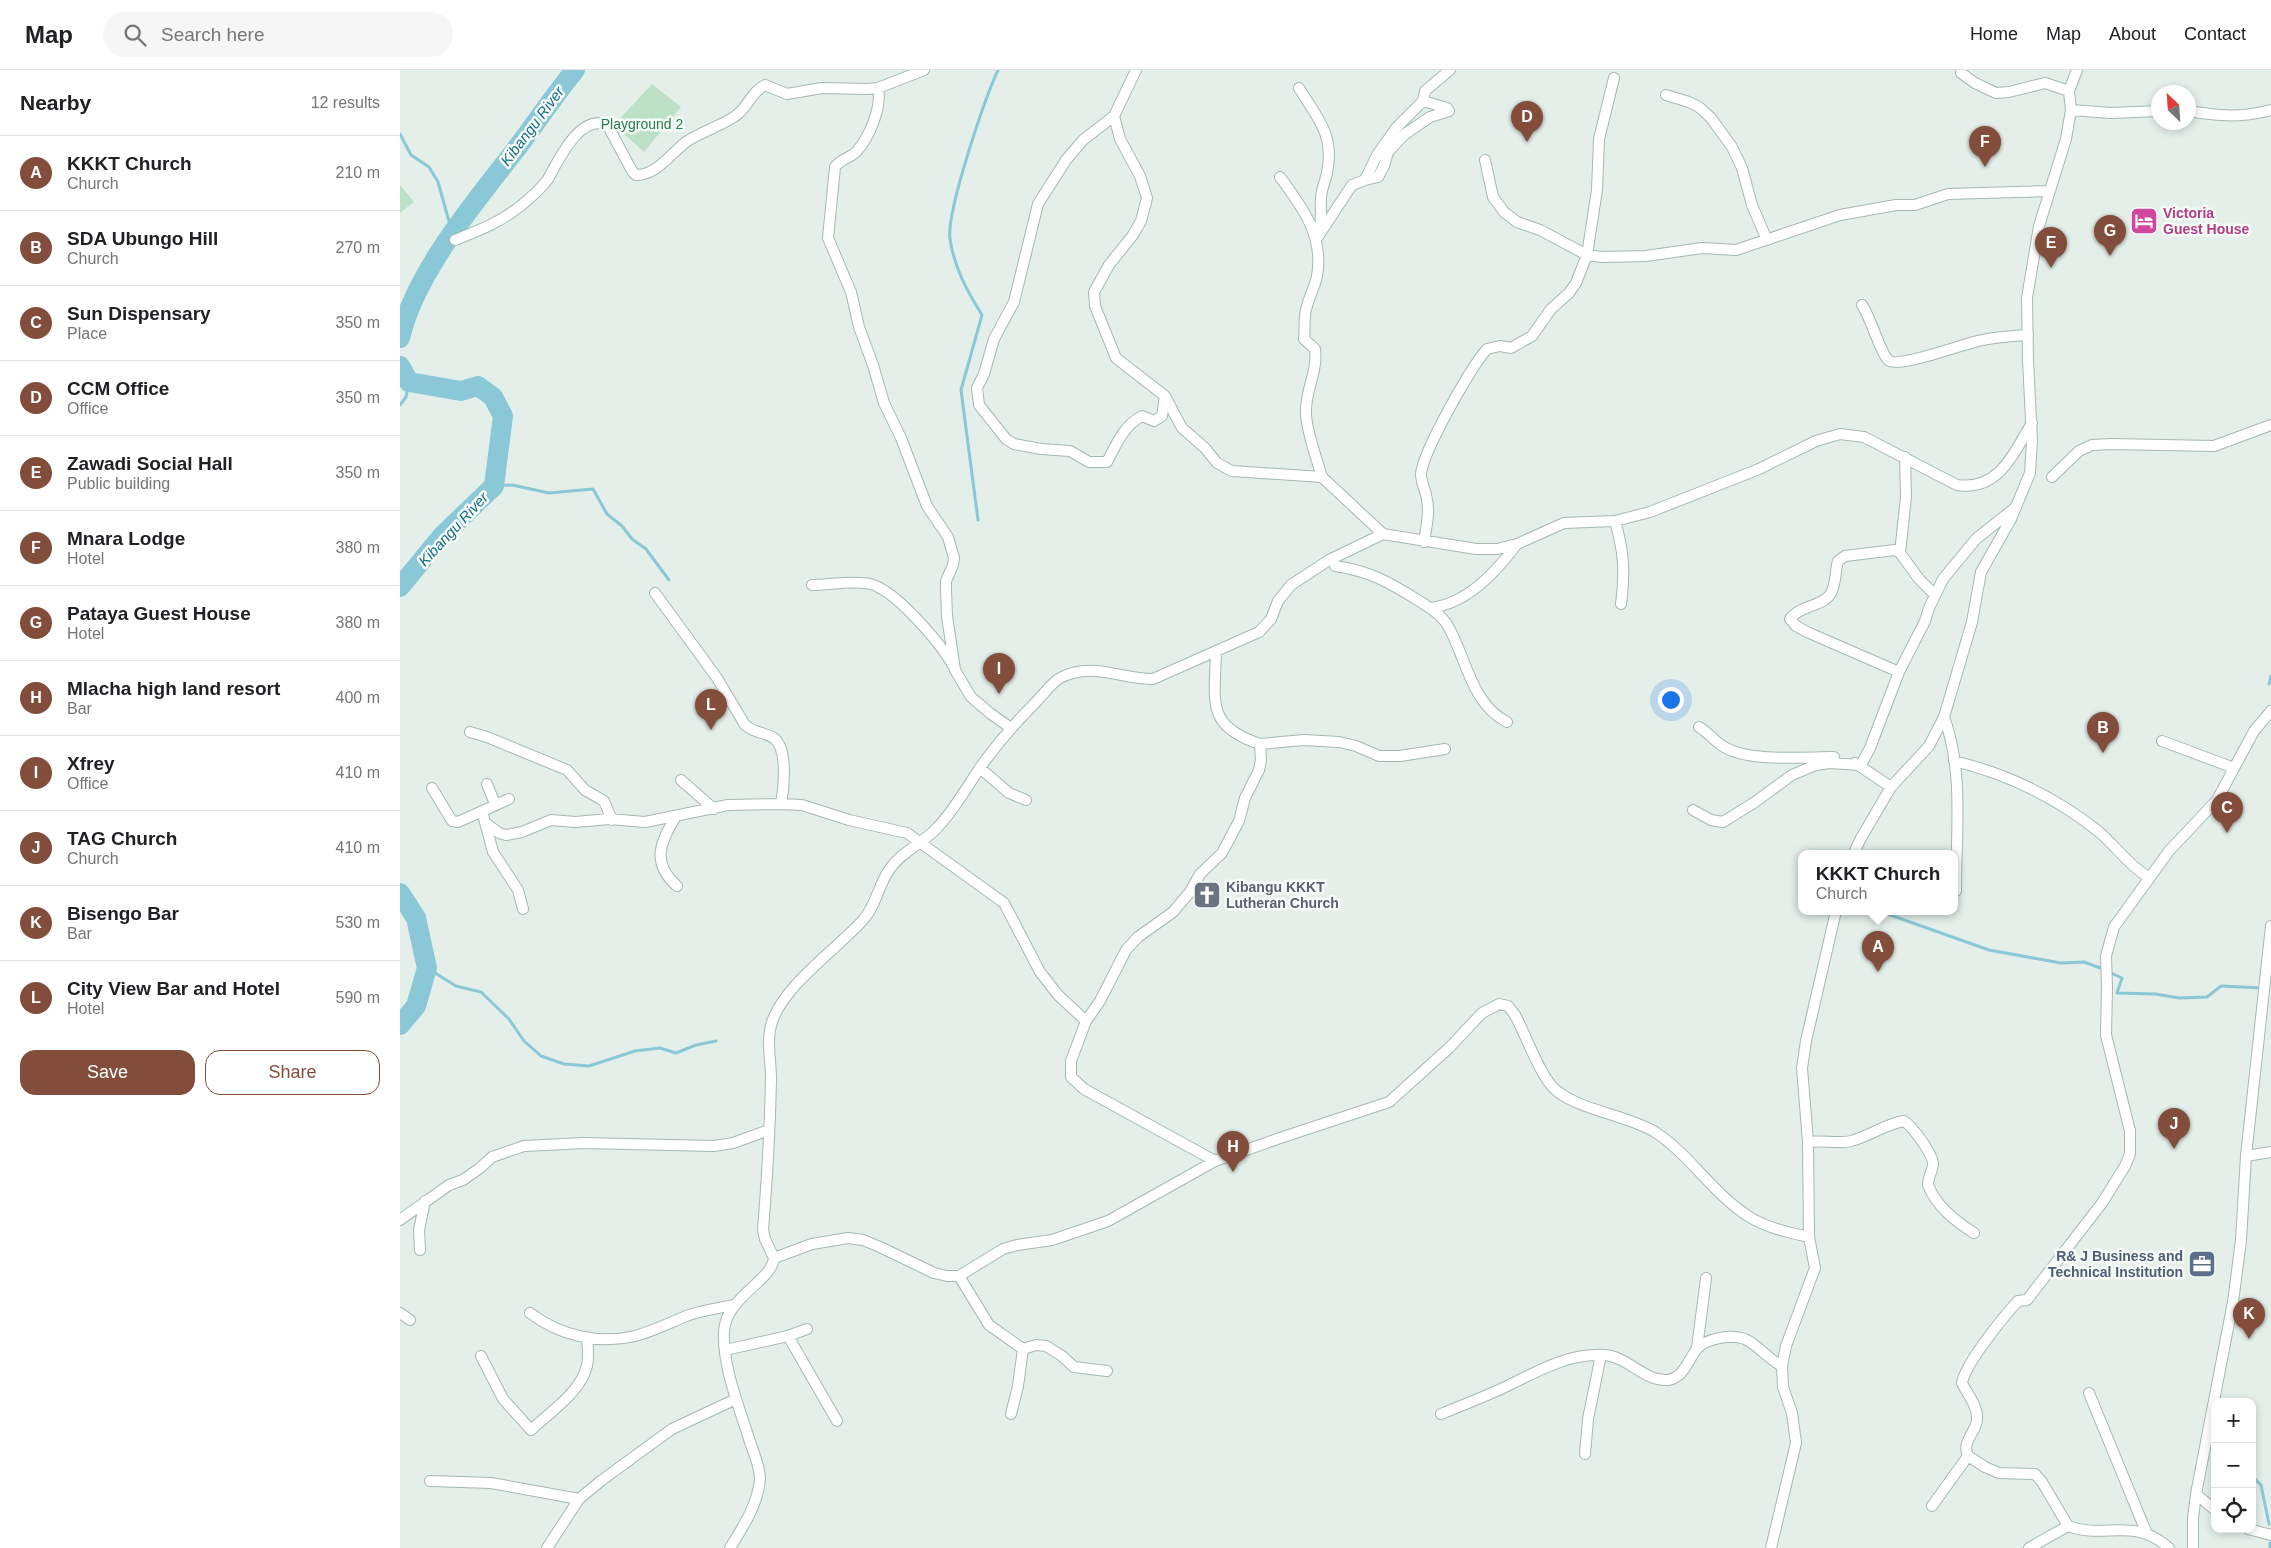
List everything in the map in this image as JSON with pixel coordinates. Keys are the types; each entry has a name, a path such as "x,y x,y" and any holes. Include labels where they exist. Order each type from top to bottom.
{"street":[{"path":"455,240 495,223 523,204 547,181 559,156 589,125 602,122 608,126 632,171 636,175 646,175 656,170 686,142 738,114 755,93 765,85 787,94 822,88 847,90 878,88 924,70"},
{"path":"1136,70 1114,116 1083,140 1066,160 1038,204 1014,302 994,339 984,374 977,388 977,397 979,405 998,430 1006,439 1014,444 1041,449 1070,451 1089,462 1099,463 1107,462 1126,429 1135,420 1142,416 1154,421 1162,416 1165,396"},
{"path":"1365,180 1389,136 1423,101 1426,91 1450,70"},
{"path":"1855,850 1891,787 1922,755 1944,717 1972,622 1981,572 2017,507 2027,483 2032,460 2032,424 2027,298 2048,191 2066,139 2071,110 2070,91 2077,70"},
{"path":"1961,73 1974,83 1996,93 2045,83 2051,83 2070,91"},
{"path":"1424,542 1428,514 1427,499 1421,476 1423,464 1437,433 1460,392 1487,349 1500,346 1511,348 1532,336 1551,310 1576,283 1587,256 1597,190 1599,139 1614,78"},
{"path":"878,88 880,94 876,112 862,144 856,152 835,167 827,232 850,292 859,327 873,365 884,404 901,438 928,506 948,537 954,558 946,581 947,616 955,670"},
{"path":"1299,88 1322,123 1328,136 1330,155 1320,204 1322,219 1317,238 1317,275 1304,316 1306,327 1304,339 1316,349 1316,370 1308,388 1306,414 1322,477 1382,534 1476,549 1497,549 1517,544 1564,523 1615,521 1650,512 1689,498 1791,455 1831,435 1851,434 1864,437 1957,485 1980,486 1990,481 2000,472 2032,424"},
{"path":"1666,95 1699,107 1732,147 1742,168 1752,204 1767,240"},
{"path":"1317,238 1352,185 1378,177 1388,152 1405,134 1430,116 1448,111 1447,108 1423,101"},
{"path":"2071,110 2111,113 2151,111"},
{"path":"2196,112 2216,116 2244,116 2271,110"},
{"path":"1114,116 1120,139 1140,176 1147,198 1137,228 1109,265 1096,287 1094,306 1116,358 1165,396 1182,428 1205,448 1216,463 1223,467 1244,472 1322,477"},
{"path":"1485,160 1493,198 1504,212 1517,222 1540,230 1587,256 1634,257 1702,248 1736,250 1840,215 1915,204 1948,194 2048,191"},
{"path":"1280,177 1303,208 1317,238"},
{"path":"1862,305 1871,320 1887,359 1894,363 1911,361 1978,341 2028,335"},
{"path":"2052,477 2080,452 2092,445 2214,446 2271,425"},
{"path":"1900,553 1906,497 1905,457"},
{"path":"1861,765 1870,748 1899,672 1925,621 1934,594 1943,578 1965,550 1994,524 2017,507"},
{"path":"1615,521 1624,560 1625,577 1621,604"},
{"path":"730,1548 751,1510 760,1476 736,1399 725,1350 724,1324 734,1305 773,1264 774,1258 763,1230 769,1130 771,1024 782,1002 818,962 868,914 893,864 921,843 938,826 1011,728 1058,679 1076,671 1096,670 1143,679 1153,679 1216,652 1259,632 1266,626 1271,619 1278,600 1291,585 1329,560 1382,534"},
{"path":"1430,608 1450,604 1466,595 1492,573 1517,544"},
{"path":"1899,672 1807,632 1796,626 1790,619 1797,612 1827,598 1831,593 1838,561 1841,558 1890,550 1900,553 1919,579 1934,594"},
{"path":"1335,566 1357,570 1397,586 1430,608 1447,624 1469,678 1489,708 1496,717 1507,722"},
{"path":"812,585 866,583 876,586 916,617 955,670 972,697 1011,728"},
{"path":"655,592 716,678 745,725 751,731 774,738 778,743 784,770 784,788 781,804"},
{"path":"1216,652 1215,704 1217,714 1234,733 1260,744 1304,740 1339,742 1356,746 1379,756 1400,756 1445,749"},
{"path":"2068,1526 2042,1482 2035,1474 1999,1473 1968,1456 1966,1448 1968,1438 1978,1417 1962,1383 1965,1372 2016,1303 2027,1300 2037,1284 2072,1242 2113,1186 2130,1154 2130,1131 2106,1035 2106,956 2114,928 2148,877 2169,851 2217,800 2254,731 2271,711"},
{"path":"1944,717 1954,761 1957,850"},
{"path":"1699,727 1726,748 1745,754 1795,758 1846,758 1861,765 1891,787"},
{"path":"470,732 487,737 567,770 585,790 604,801 612,820"},
{"path":"2162,741 2234,768"},
{"path":"1215,1161 1103,1101 1075,1081 1070,1072 1071,1061 1086,1021 1100,1001 1126,950 1138,936 1173,912 1190,892 1200,874 1222,852 1239,821 1245,798 1259,770 1261,760 1260,744"},
{"path":"1954,761 1997,772 2047,797 2098,832 2131,866 2148,877"},
{"path":"1693,810 1711,820 1723,822 1792,775 1810,767 1829,763 1861,765"},
{"path":"980,768 1009,793 1026,800"},
{"path":"681,780 714,809"},
{"path":"487,784 495,804"},
{"path":"432,788 452,821 458,822 509,799"},
{"path":"487,824 498,833 506,835 522,832 551,820 574,822 612,820 645,822 675,818 728,805 781,804 802,805 842,818 907,833 1004,903 1040,972 1058,995 1086,1021"},
{"path":"482,811 493,852 518,890 523,908"},
{"path":"675,818 667,830 660,851 662,868 666,877 676,886"},
{"path":"1771,1548 1796,1443 1792,1413 1783,1387 1782,1366 1786,1346 1815,1268 1809,1237 1808,1142 1803,1062 1835,915"},
{"path":"2193,1548 2196,1494 2233,1302 2241,1240 2246,1156 2271,926"},
{"path":"774,1258 812,1244 848,1238 864,1240 934,1273 959,1276 1003,1249 1052,1240 1108,1221 1215,1161 1389,1102 1448,1048 1482,1013 1499,1004 1508,1006 1515,1015 1547,1082 1557,1092 1570,1099 1654,1132 1672,1146 1719,1193 1744,1214 1768,1226 1809,1237"},
{"path":"1808,1142 1854,1140 1892,1123 1904,1121 1910,1125 1931,1157 1933,1164 1928,1184 1936,1202 1955,1220 1974,1233"},
{"path":"400,1220 425,1201 480,1168 492,1157 524,1146 584,1143 714,1146 733,1143 769,1130"},
{"path":"2246,1156 2271,1152"},
{"path":"420,1250 419,1230 425,1201"},
{"path":"959,1276 989,1325 1023,1349"},
{"path":"1441,1414 1563,1360 1601,1355 1617,1358 1661,1380 1671,1380 1687,1366 1697,1348 1706,1278"},
{"path":"530,1313 547,1326 587,1338 633,1336 707,1310 734,1305"},
{"path":"400,1314 410,1320"},
{"path":"725,1350 788,1336 806,1329"},
{"path":"788,1336 837,1421"},
{"path":"1697,1348 1719,1338 1739,1337 1747,1340 1774,1362 1782,1366"},
{"path":"481,1356 503,1399 531,1430 564,1400 583,1376 588,1359 587,1338"},
{"path":"1023,1349 1036,1345 1046,1346 1062,1356 1074,1367 1107,1371"},
{"path":"1011,1414 1018,1386 1023,1349"},
{"path":"1585,1454 1587,1425 1601,1355"},
{"path":"2089,1393 2147,1534"},
{"path":"547,1548 579,1499 672,1429 736,1399"},
{"path":"1932,1506 1968,1456"},
{"path":"430,1481 491,1483 579,1499"},
{"path":"2196,1494 2211,1507"},
{"path":"2029,1548 2068,1526 2088,1531 2133,1530 2154,1537 2169,1548"},
{"path":"2256,1531 2271,1535"}],"green space":[{"name":"Playground 2","path":"652,84 681,107 644,152 614,125"},
{"path":"400,185 414,202 400,213"}],"waterway":[{"name":"Kibangu River","path":"400,338 418,289 447,241 575,70"},
{"path":"978,520 961,390 982,315 966,288 958,269 950,239 950,225 968,155 984,104 998,70"},
{"path":"400,134 411,155 429,167 438,182 452,232"},
{"name":"Kibangu River","path":"400,366 409,382 461,391 478,386 493,397 503,416 494,486 442,536 400,587"},
{"path":"400,405 406,397 409,382"},
{"path":"494,486 512,485 549,493 593,489 607,514 622,526 632,539 646,549 669,580"},
{"path":"2269,684 2271,676"},
{"name":"Kibangu River","path":"400,893 416,918 427,968 416,1006 400,1025"},
{"path":"1890,915 1989,950 2061,963 2084,962 2103,969"},
{"path":"427,968 456,986 481,992 509,1019 524,1041 541,1056 564,1064 589,1066 635,1051 660,1048 676,1053 696,1045 716,1041"},
{"path":"2109,972 2122,978 2117,993 2155,994 2179,998 2207,997 2221,986 2263,988"},
{"path":"2256,1480 2261,1485 2269,1524"},
{"path":"2270,1543 2270,1548"}],"place":[{"name":"CCM Office","path":"1527,142"},
{"name":"Mnara Lodge","path":"1985,167"},
{"name":"Victoria Guest House","path":"2144,221"},
{"name":"Pataya Guest House","path":"2110,256"},
{"name":"Zawadi Social Hall","path":"2051,268"},
{"name":"Xfrey","path":"999,694"},
{"name":"City View Bar and Hotel","path":"711,730"},
{"name":"SDA Ubungo Hill","path":"2103,753"},
{"name":"Sun Dispensary","path":"2227,833"},
{"name":"Kibangu KKKT Lutheran Church","path":"1207,895"},
{"name":"KKKT Church","path":"1878,972"},
{"name":"TAG Church","path":"2174,1149"},
{"name":"Mlacha high land resort","path":"1233,1172"},
{"name":"R& J Business and Technical Institution","path":"2202,1264"},
{"name":"Bisengo Bar","path":"2249,1339"}]}
